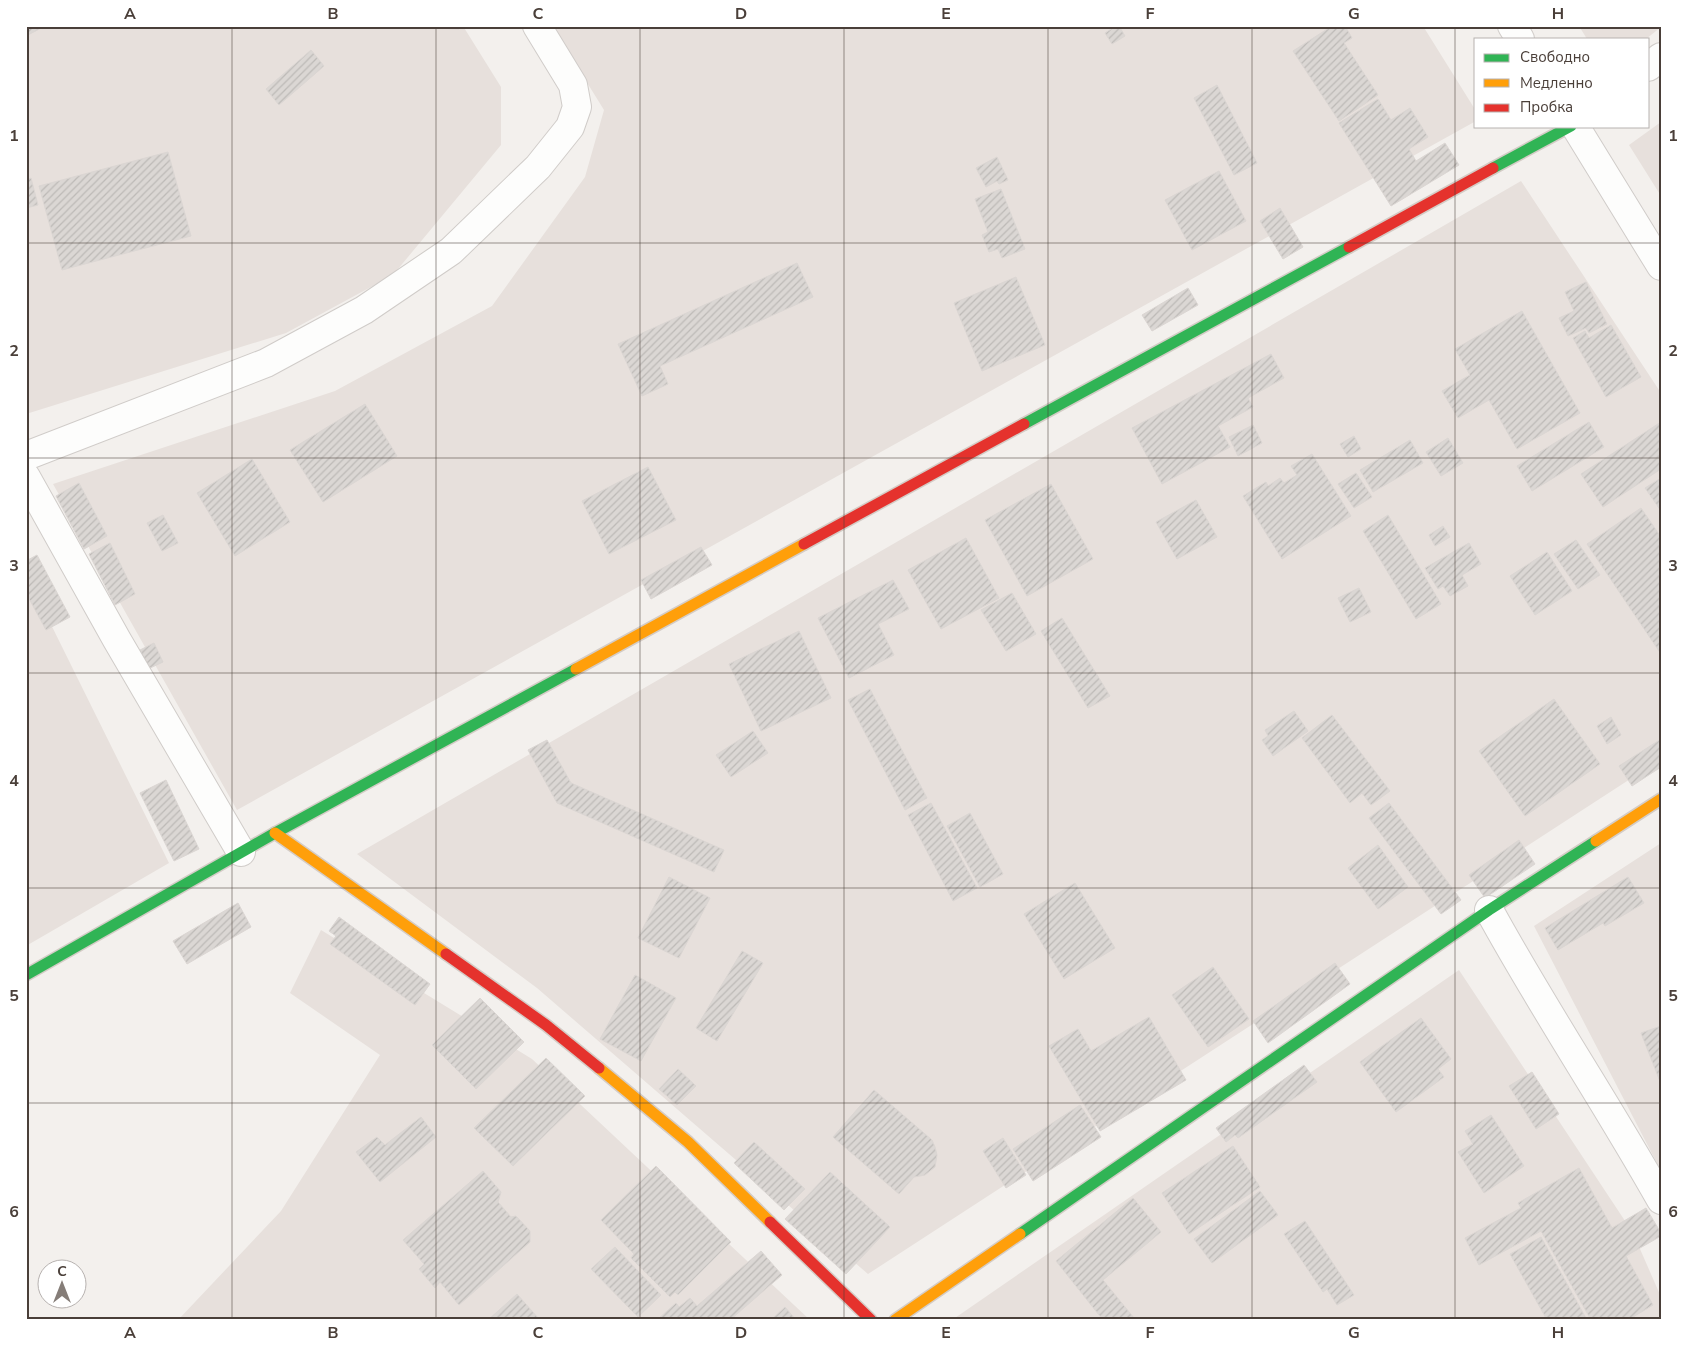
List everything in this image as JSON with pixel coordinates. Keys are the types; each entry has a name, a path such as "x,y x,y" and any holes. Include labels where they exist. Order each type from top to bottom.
{"street":[{"path":"26,456 266,363 364,310 451,251 538,167 570,127 577,107 572,86 537,26"},
{"path":"1512,26 1519,38"},
{"path":"1650,65 1661,57"},
{"path":"26,975 275,833 1567,128"},
{"path":"1576,128 1661,266"},
{"path":"26,477 117,640 241,852"},
{"path":"895,1320 1489,910 1661,799"},
{"path":"275,833 546,1025 688,1142 871,1320"},
{"path":"1489,910 1514,956 1657,1187"}],"shaded area":[{"path":"26,26 463,26 501,87 501,145 393,275 286,333 26,414"},
{"path":"552,26 1423,26 1474,108 1474,122 237,810 53,484 335,391 492,306 585,177 604,110"},
{"path":"1579,26 1661,26 1647,38 1586,38"},
{"path":"1661,122 1661,196 1629,145"},
{"path":"1521,181 1661,393 1661,759 868,1274 537,988 357,854"},
{"path":"26,574 169,863 26,946"},
{"path":"1661,843 1661,1171 1534,926"},
{"path":"321,930 532,1059 810,1320 178,1320 281,1211 380,1055 290,993"},
{"path":"1459,970 1633,1233 1661,1297 1661,1320 952,1320"}],"building":[{"path":"26,26 45,26 26,36"},
{"path":"380,26 459,26 459,29"},
{"path":"1119,26 1125,36 1112,44 1105,33"},
{"path":"1332,26 1345,26 1352,38 1344,43 1378,95 1339,121 1293,51"},
{"path":"311,50 324,66 279,105 266,89"},
{"path":"1217,85 1257,163 1234,175 1194,98"},
{"path":"1378,99 1391,120 1410,108 1428,137 1409,149 1416,161 1445,143 1459,165 1391,206 1339,123"},
{"path":"168,152 191,236 62,270 39,186"},
{"path":"997,157 1008,180 999,184 997,181 986,187 976,168"},
{"path":"1219,171 1246,221 1192,250 1165,200"},
{"path":"31,178 38,205 26,208 26,180"},
{"path":"1001,189 1025,249 1002,258 998,249 989,252 982,235 988,232 975,199"},
{"path":"1280,208 1303,247 1283,259 1260,221"},
{"path":"797,263 813,297 660,366 668,384 642,396 618,344"},
{"path":"1016,277 1045,345 982,371 954,303"},
{"path":"1586,282 1607,324 1589,333 1586,328 1568,336 1559,318 1574,311 1565,292"},
{"path":"1188,288 1198,305 1152,331 1142,315"},
{"path":"1522,311 1580,413 1517,449 1489,400 1458,418 1442,391 1470,375 1455,349"},
{"path":"1611,325 1641,377 1606,397 1573,338 1585,331 1589,338"},
{"path":"1271,354 1284,378 1248,398 1253,407 1218,426 1230,447 1162,484 1132,428"},
{"path":"365,404 397,456 323,502 290,450"},
{"path":"1589,422 1604,447 1532,491 1517,466"},
{"path":"1661,422 1661,469 1603,507 1581,474"},
{"path":"1253,425 1262,443 1238,456 1229,437"},
{"path":"1354,436 1361,449 1348,457 1340,444"},
{"path":"1448,438 1463,463 1441,476 1426,452"},
{"path":"1410,440 1423,463 1373,492 1360,470"},
{"path":"1312,454 1351,516 1282,559 1243,496 1266,482 1268,486 1280,478 1284,483 1297,475 1291,466"},
{"path":"252,459 290,522 235,556 197,493"},
{"path":"648,467 676,520 609,554 582,501"},
{"path":"1356,473 1372,497 1354,508 1338,484"},
{"path":"1661,478 1661,511 1645,488"},
{"path":"79,483 107,536 84,549 56,496"},
{"path":"1051,484 1093,559 1027,596 985,520"},
{"path":"1196,500 1217,537 1177,559 1156,522"},
{"path":"1641,508 1661,537 1661,654 1587,544"},
{"path":"163,515 178,543 162,551 147,523"},
{"path":"1388,515 1441,604 1416,619 1363,531"},
{"path":"1443,526 1450,537 1435,546 1429,535"},
{"path":"966,538 999,598 941,629 908,570"},
{"path":"1576,540 1600,575 1578,589 1554,554"},
{"path":"110,543 135,594 115,605 89,554"},
{"path":"1469,543 1481,564 1462,575 1468,586 1450,596 1443,586 1438,589 1425,568"},
{"path":"701,547 712,565 651,599 641,580"},
{"path":"1547,552 1572,591 1535,615 1510,576"},
{"path":"37,555 70,617 46,630 26,593 26,561"},
{"path":"893,580 909,609 878,624 894,655 849,678 818,618"},
{"path":"1359,588 1371,612 1350,622 1338,598"},
{"path":"1012,593 1036,634 1006,651 981,610"},
{"path":"1062,618 1110,696 1088,708 1041,631"},
{"path":"799,631 831,698 761,731 729,664"},
{"path":"154,643 163,662 148,669 140,650"},
{"path":"870,689 927,798 905,810 848,700"},
{"path":"1554,699 1600,764 1525,816 1479,751"},
{"path":"1294,711 1308,731 1273,756 1262,740 1268,736 1265,730"},
{"path":"1332,715 1390,791 1371,805 1362,793 1350,803 1302,738"},
{"path":"1611,717 1621,735 1607,744 1597,726"},
{"path":"753,731 768,753 731,777 716,755"},
{"path":"1661,739 1661,767 1632,786 1619,766"},
{"path":"547,740 571,783 724,850 714,872 557,803 528,750"},
{"path":"166,780 199,849 174,861 140,793"},
{"path":"931,803 977,888 953,901 908,815"},
{"path":"1389,803 1461,900 1441,914 1369,818"},
{"path":"970,813 1003,874 980,887 947,826"},
{"path":"1519,840 1535,864 1485,898 1469,875"},
{"path":"1378,845 1408,887 1378,909 1348,868"},
{"path":"669,877 710,898 679,958 638,938"},
{"path":"1628,877 1644,903 1605,926 1603,923 1558,950 1545,928"},
{"path":"1075,883 1115,948 1064,979 1024,914"},
{"path":"238,903 251,927 187,964 173,941"},
{"path":"339,917 430,984 415,1005 330,944 336,936 329,931"},
{"path":"742,951 763,963 717,1041 696,1028"},
{"path":"1335,963 1350,984 1268,1043 1253,1021"},
{"path":"1213,967 1249,1019 1208,1047 1172,995"},
{"path":"635,975 676,998 641,1061 600,1039"},
{"path":"480,998 524,1042 476,1089 432,1045"},
{"path":"1149,1017 1186,1080 1100,1131 1049,1046 1078,1029 1091,1051"},
{"path":"1421,1018 1451,1059 1438,1069 1444,1077 1396,1112 1360,1062"},
{"path":"1661,1026 1661,1084 1641,1033"},
{"path":"546,1058 585,1096 513,1166 474,1128"},
{"path":"1304,1065 1317,1082 1238,1138 1235,1135 1226,1142 1216,1128"},
{"path":"678,1069 696,1086 677,1105 659,1089"},
{"path":"1532,1072 1559,1114 1536,1129 1509,1086"},
{"path":"874,1090 932,1140 937,1155 935,1167 925,1175 914,1177 899,1194 833,1137"},
{"path":"1080,1105 1101,1137 1033,1181 1013,1149"},
{"path":"1491,1115 1524,1166 1484,1193 1458,1152 1473,1144 1465,1131"},
{"path":"421,1117 436,1137 380,1182 356,1152 377,1137 385,1145"},
{"path":"1003,1138 1026,1175 1006,1188 983,1151"},
{"path":"754,1142 805,1189 784,1210 734,1163"},
{"path":"1233,1146 1260,1187 1189,1234 1162,1193"},
{"path":"656,1166 731,1242 678,1295 675,1292 670,1297 631,1258 634,1254 601,1220"},
{"path":"1579,1168 1612,1228 1646,1208 1661,1233 1661,1236 1626,1256 1653,1305 1628,1320 1591,1320 1541,1231 1479,1265 1465,1238 1521,1208 1518,1203"},
{"path":"483,1171 501,1192 498,1202 511,1217 516,1216 530,1231 530,1242 459,1305 440,1282 435,1288 419,1269 424,1264 403,1240"},
{"path":"830,1172 890,1227 846,1274 785,1219"},
{"path":"1260,1191 1278,1215 1212,1263 1194,1239"},
{"path":"1133,1198 1161,1232 1103,1280 1134,1318 1132,1320 1103,1320 1056,1261"},
{"path":"1305,1221 1354,1295 1337,1305 1327,1289 1323,1292 1284,1234"},
{"path":"1541,1237 1587,1320 1547,1320 1510,1254"},
{"path":"615,1247 661,1295 638,1317 591,1269"},
{"path":"761,1251 782,1275 730,1320 657,1320 676,1303 679,1307 690,1298 697,1306"},
{"path":"517,1294 539,1319 488,1320"},
{"path":"785,1307 796,1320 771,1320"}],"traffic: fast":[{"path":"1493,168 1567,128"},
{"path":"1024,424 1349,247"},
{"path":"26,975 275,833 576,669"},
{"path":"1020,1234 1489,910 1596,841"}],"traffic: slow":[{"path":"576,669 804,544"},
{"path":"1596,841 1661,799"},
{"path":"275,833 446,954"},
{"path":"599,1068 688,1142 770,1222"},
{"path":"895,1320 1020,1234"}],"traffic: jam":[{"path":"1349,247 1493,168"},
{"path":"804,544 1024,424"},
{"path":"446,954 546,1025 599,1068"},
{"path":"770,1222 871,1320"}]}
